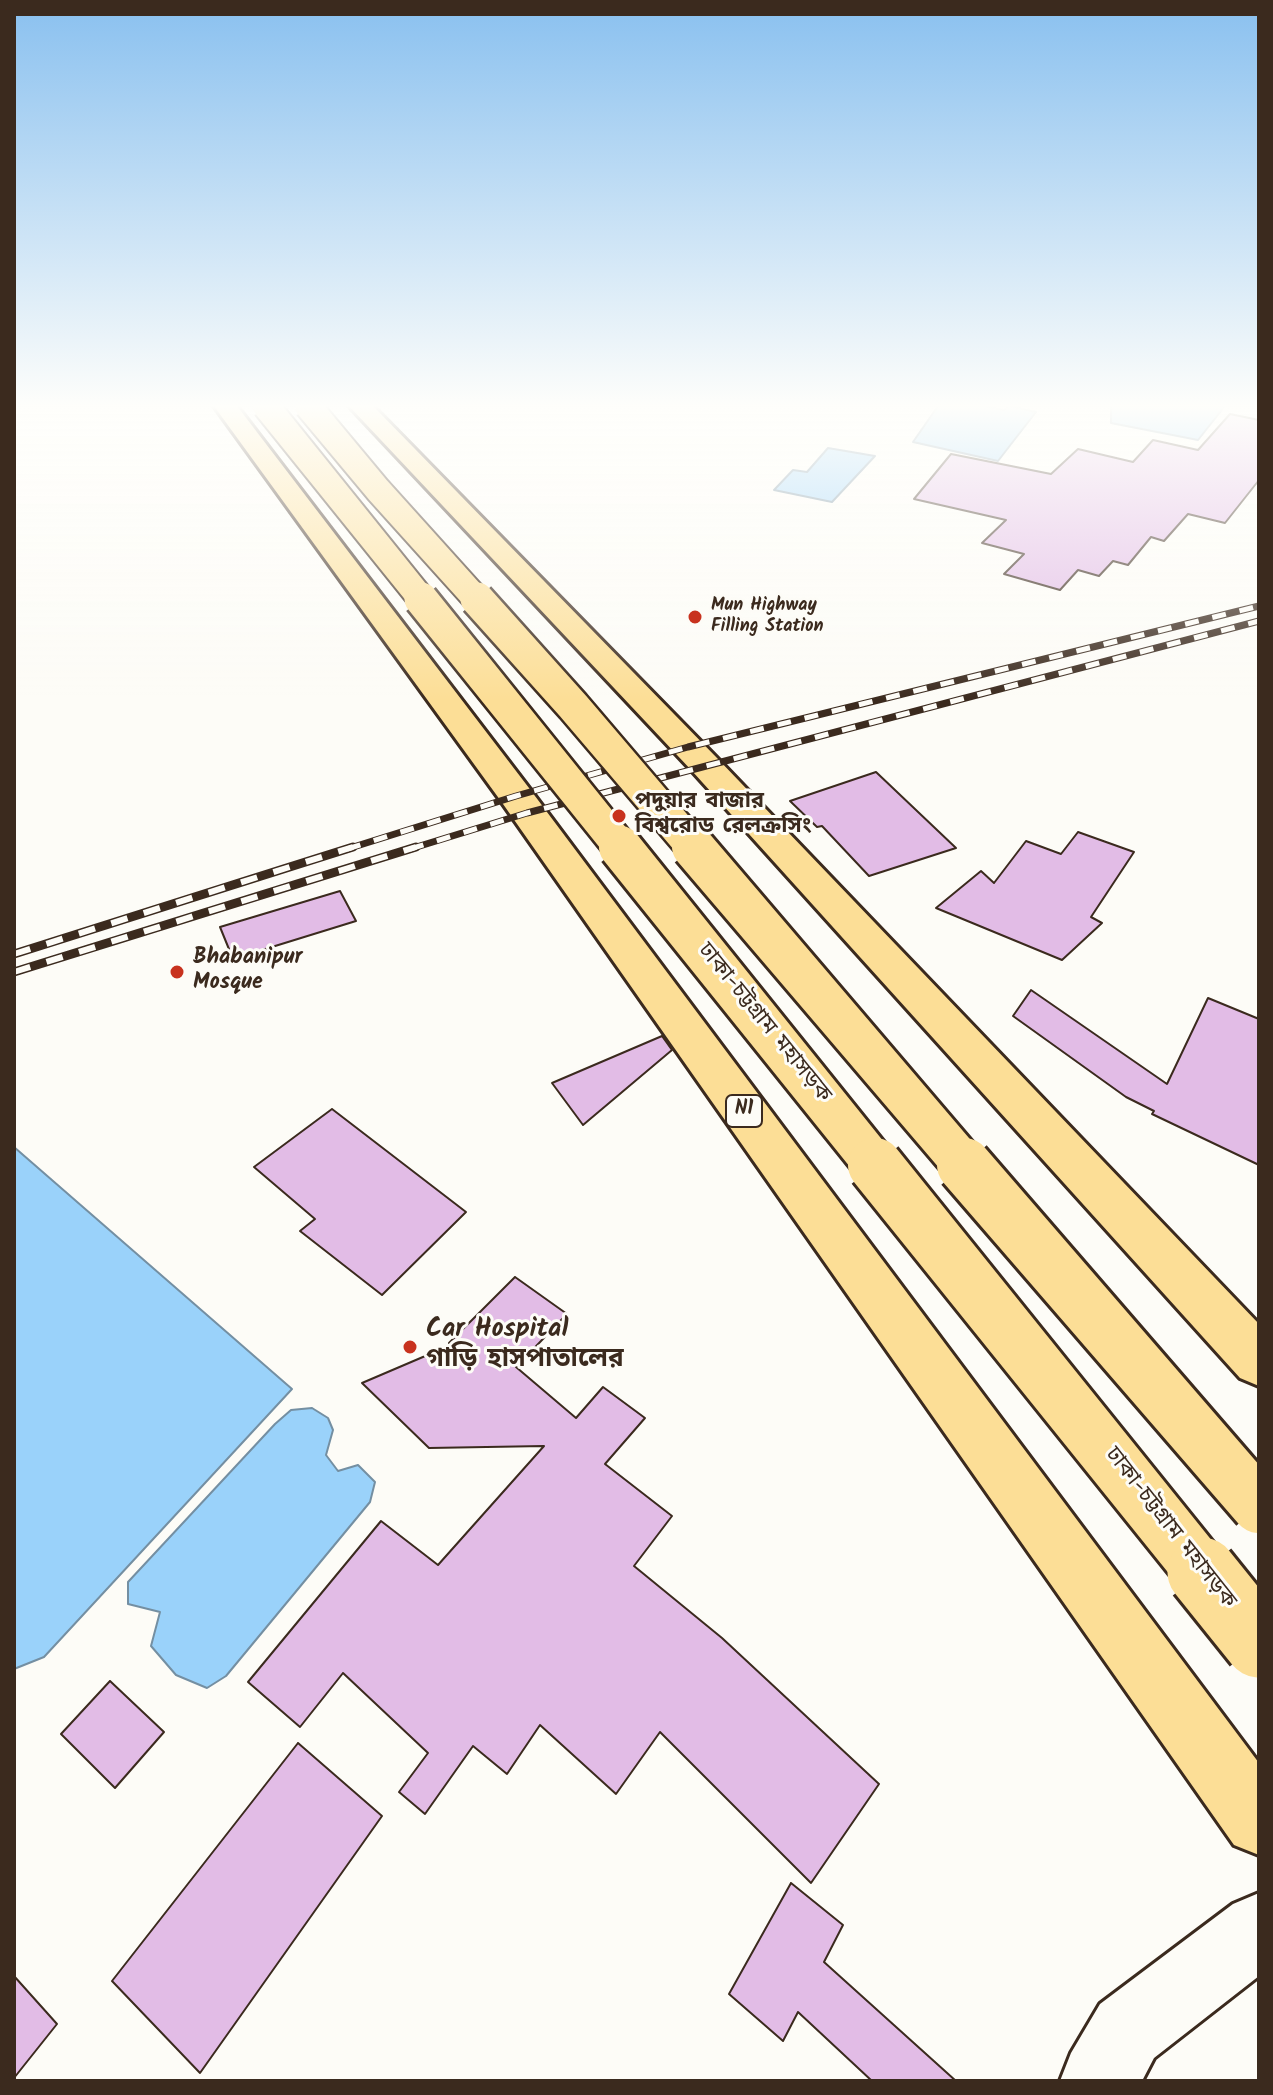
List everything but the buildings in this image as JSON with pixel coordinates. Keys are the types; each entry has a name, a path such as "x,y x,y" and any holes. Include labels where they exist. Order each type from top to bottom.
{"highway":[{"name":"N1","path":"298,504 516,796 1259,1820"},
{"name":"ঢাকা-চট্টগ্রাম মহাসড়ক","path":"344,504 1259,1643"},
{"path":"390,504 573,706 1259,1506"},
{"path":"454,504 705,765 1259,1361"}],"street":[{"path":"1099,2081 1127,2031 1259,1930"}],"water":[{"path":"14,1147 292,1389 44,1657 14,1669"},
{"path":"312,1408 328,1418 333,1430 326,1455 338,1471 358,1465 375,1482 370,1502 226,1676 207,1688 176,1675 151,1646 160,1612 128,1604 128,1582 275,1424 291,1410"}],"railway":[{"path":"347,849 688,747 1259,606"},
{"path":"410,849 527,813 1259,621"},
{"path":"14,954 353,847"},
{"path":"14,972 416,847"}],"place":[{"name":"Mun Highway Filling Station","path":"695,617"},
{"name":"পদুয়ার বাজার বিশ্বরোড রেলক্রসিং","path":"619,816"},
{"name":"Bhabanipur Mosque","path":"177,972"},
{"name":"Car Hospital গাড়ি হাসপাতালের","path":"410,1347"}]}
